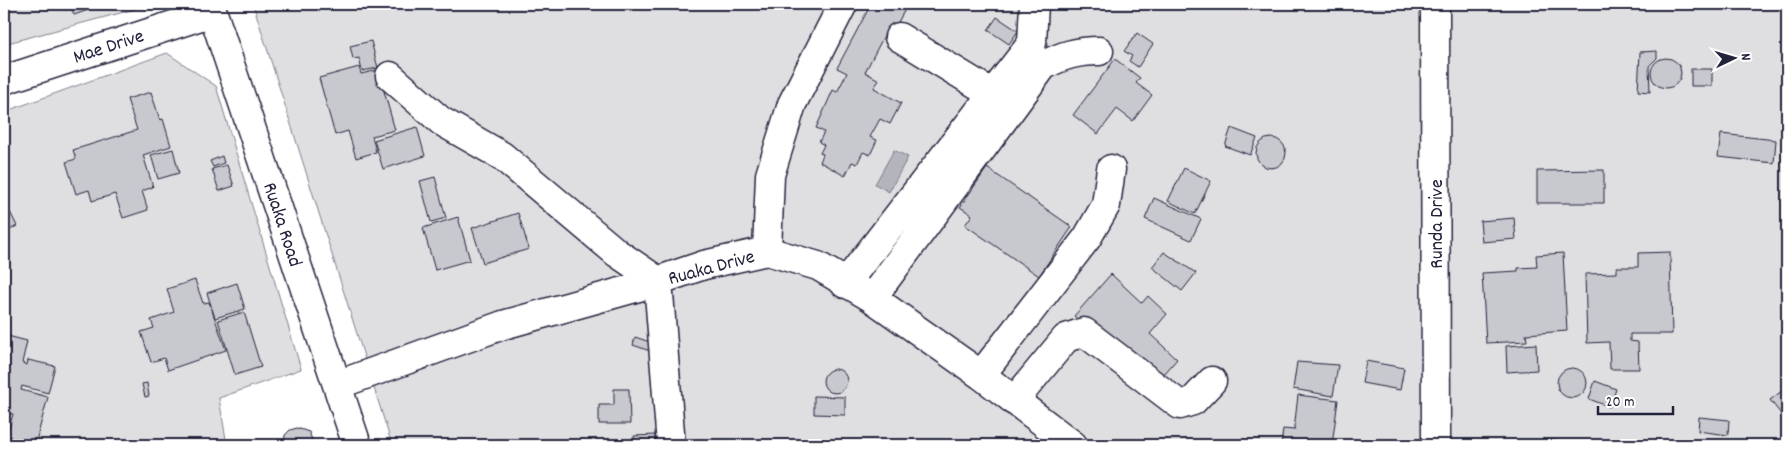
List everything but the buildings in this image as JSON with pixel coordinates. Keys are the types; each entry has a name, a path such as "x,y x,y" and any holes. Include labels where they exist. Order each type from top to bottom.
{"street":[{"path":"767,251 770,174 792,104 843,4"},
{"path":"845,284 1032,44 1034,4"},
{"name":"Runda Drive","path":"1435,4 1436,445"},
{"name":"Mae Drive","path":"4,80 212,8"},
{"name":"Ruaka Road","path":"212,8 357,445"},
{"path":"899,36 993,94"},
{"path":"872,298 1043,66 1058,57 1078,51 1099,51"},
{"path":"390,76 441,121 502,156 617,253 658,281 671,445"},
{"path":"981,376 1087,238 1106,205 1111,169"},
{"name":"Ruaka Drive","path":"337,385 503,326 658,281 704,264 767,251 818,266 845,284 872,298 1073,445"},
{"path":"1014,401 1066,338 1084,332 1180,405 1194,402 1212,381"}],"shaded area":[{"path":"4,4 154,4 4,44"},
{"path":"253,4 1787,4 1787,445 392,445"},
{"path":"167,53 216,86 301,369 219,398 227,445 4,445 4,112"},
{"path":"894,150 908,157 889,192 875,184"}]}
